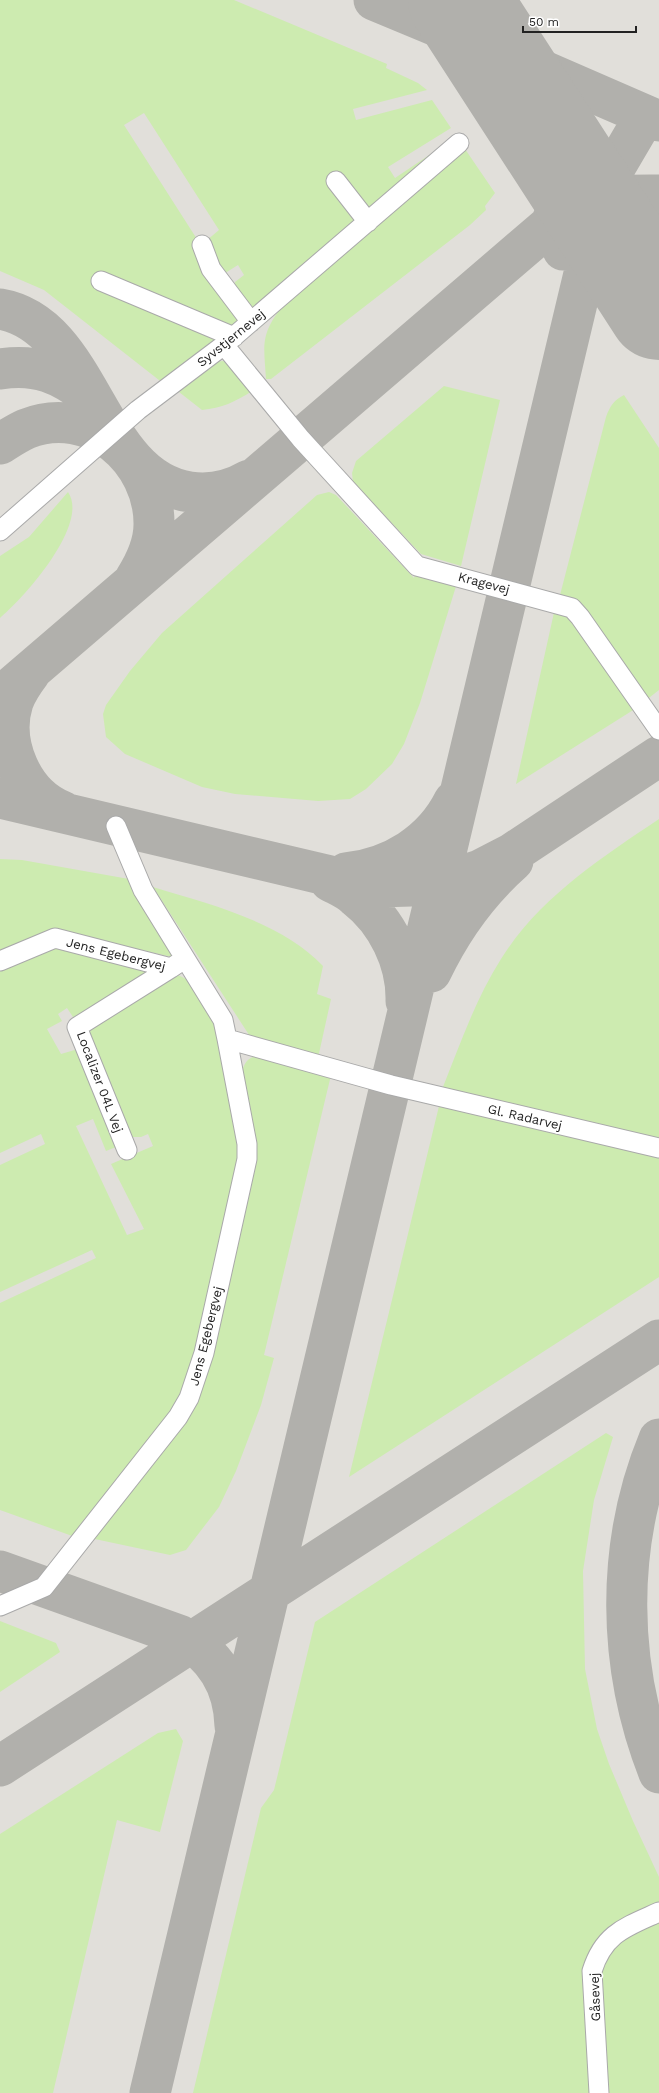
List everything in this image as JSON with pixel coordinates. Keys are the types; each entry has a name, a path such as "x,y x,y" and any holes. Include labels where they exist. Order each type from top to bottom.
{"lane":[{"name":"Syvstjernevej","path":"0,531 138,410 229,341 459,143"},
{"path":"336,181 368,222"},
{"path":"202,244 211,270 251,322"},
{"path":"101,281 229,341"},
{"name":"Kragevej","path":"229,341 301,439 418,566 572,608 580,617 659,730"},
{"name":"Jens Egebergvej","path":"0,1606 44,1587 178,1417 189,1398 197,1375 248,1159 247,1144 222,1020 178,963 142,890 116,826"},
{"name":"Jens Egebergvej","path":"0,961 55,938 178,963"},
{"name":"Localizer 04L Vej","path":"127,1150 77,1027 178,963"},
{"name":"Gl. Radarvej","path":"227,1039 391,1085 659,1148"},
{"name":"Gåsevej","path":"599,2093 592,1971 596,1958 602,1947 617,1932 659,1912"}],"shaded area":[{"path":"0,0 659,0 659,2093 0,2093"}],"green space":[{"path":"0,0 234,0 387,64 386,68 418,83 427,90 353,109 356,120 432,100 451,128 388,167 395,178 456,137 370,212 354,215 353,227 260,308 246,306 233,289 235,282 244,275 238,265 222,275 206,241 219,230 144,113 124,125 195,236 205,265 239,322 224,339 164,384 44,290 0,271"},
{"path":"465,149 495,193 485,206 486,210 470,225 271,379 266,379 264,350 266,334 274,317 281,308"},
{"path":"223,361 234,366 252,391 228,404 202,410 179,392 214,362"},
{"path":"444,386 500,400 461,566 421,554 353,482 352,473 356,461"},
{"path":"624,395 659,448 659,690 645,701 559,599 606,417 613,404"},
{"path":"68,492 72,506 70,522 62,541 38,578 0,618 0,556 29,537"},
{"path":"329,492 336,495 414,578 416,572 457,583 420,703 404,744 392,764 366,789 350,799 318,801 235,794 202,787 125,754 106,737 103,714 106,705 130,671 162,633 317,495"},
{"path":"555,608 567,612 638,707 516,784"},
{"path":"659,819 659,1144 441,1092 483,991 501,959 516,937 552,898 572,881"},
{"path":"0,859 22,860 129,879 174,950 172,957 59,931 44,932 0,954"},
{"path":"153,887 221,908 266,926 287,937 323,966 317,994 331,999 318,1058 253,1041"},
{"path":"61,946 162,970 83,1017 73,1017 67,1008 58,1014 62,1021 47,1029 61,1054 78,1049 116,1147 106,1151 93,1119 76,1126 127,1235 144,1229 111,1164 153,1146 148,1134 141,1137 129,1137 86,1032 172,972 192,982 202,996 219,1034 240,1144 199,1344 182,1400 75,1537 0,1510 0,1303 96,1258 92,1250 0,1292 0,1165 45,1144 41,1134 0,1153 0,968"},
{"path":"265,1054 332,1071 264,1355 274,1358 261,1405 236,1471 219,1507 186,1550 170,1555 90,1538 180,1426 250,1169 241,1075 244,1065 248,1060 255,1056"},
{"path":"440,1102 659,1151 659,1277 349,1477"},
{"path":"606,1433 613,1437 594,1500 583,1571 585,1669 597,1729 609,1764 659,1877 659,1906 595,1950 594,2093 193,2093 261,1808 274,1790 315,1622"},
{"path":"0,1621 56,1643 60,1652 0,1692"},
{"path":"176,1729 183,1741 160,1832 117,1820 53,2093 0,2093 0,1834 158,1733"},
{"path":"659,1916 659,2093 602,2093 600,1961 611,1944"}],"taxiway":[{"path":"374,0 659,121"},
{"path":"150,2093 598,215 614,169 645,116"},
{"path":"550,225 558,205 561,188 561,171 557,151"},
{"path":"0,697 550,225 572,205 607,163"},
{"path":"579,206 608,197 659,195"},
{"path":"563,250 586,253 608,261 627,273 645,288"},
{"path":"0,309 31,321 56,343 76,371 113,433 134,460 159,481 190,492 205,493 235,487 249,480"},
{"path":"0,369 26,368 48,372 59,376 90,396"},
{"path":"0,444 26,429 50,423 74,424 95,431 115,443 131,459 144,479 151,501 154,525 151,547 135,579"},
{"path":"30,673 13,702 10,718 12,750 25,780 36,793 48,803 62,811"},
{"path":"0,798 379,887 411,886 439,883 480,870 511,854 659,756"},
{"path":"346,873 379,866 409,851 423,841 435,829 454,801"},
{"path":"431,972 447,941 466,912 488,886 513,861"},
{"path":"330,881 344,888 367,907 386,930 399,957 403,972 406,1001"},
{"path":"0,1766 659,1340"},
{"path":"659,1439 645,1479 635,1521 629,1563 627,1606 629,1649 635,1691 645,1733 659,1773"},
{"path":"0,1571 179,1635 192,1643 203,1651 220,1672 231,1697 235,1726"}],"runway":[{"path":"459,0 659,309"}]}
